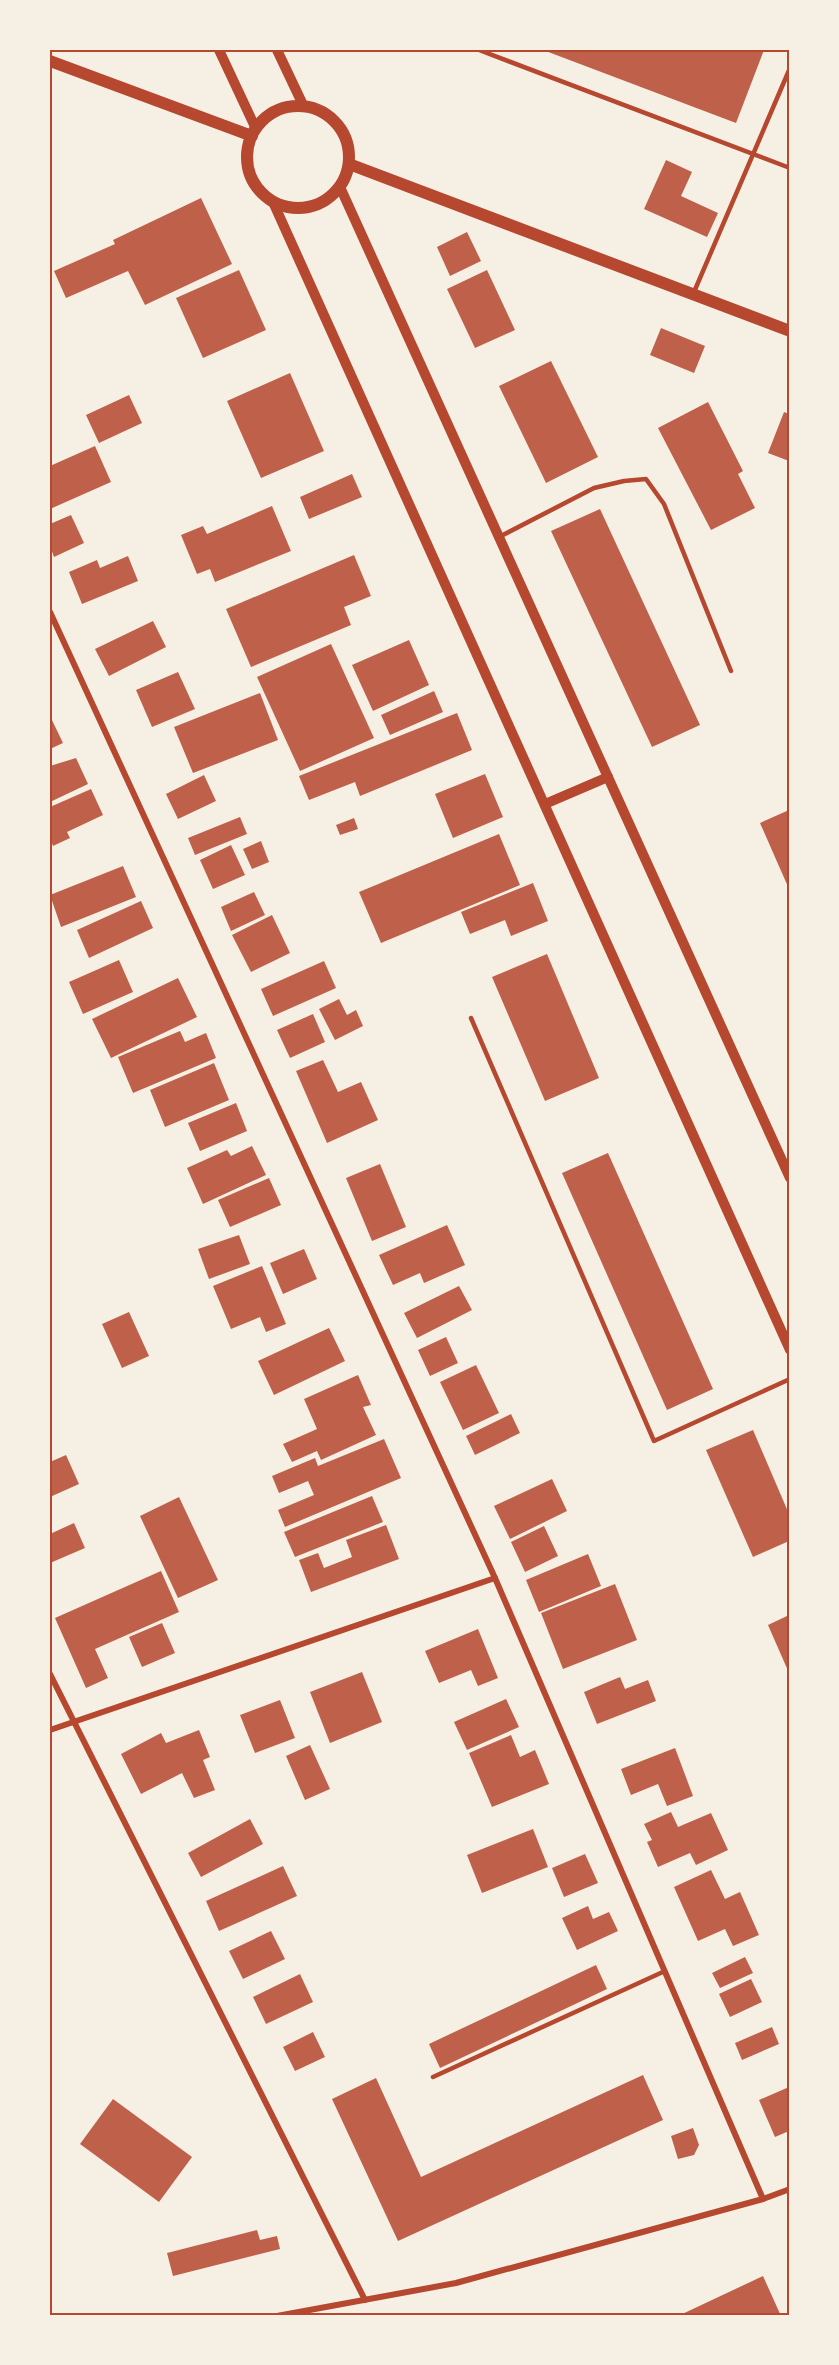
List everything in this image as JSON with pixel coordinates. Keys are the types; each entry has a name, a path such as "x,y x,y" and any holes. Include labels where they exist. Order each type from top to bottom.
{"main road":[{"path":"50,60 254,132"},
{"path":"304,107 323,113 339,126 348,144 349,164 340,187 327,200 309,207 291,208 273,202 259,190 250,173 247,154 254,132 268,116 285,108 304,107"},
{"path":"349,164 789,331"}],"street":[{"path":"219,50 254,132"},
{"path":"277,50 304,107"},
{"path":"340,187 789,1178"},
{"path":"273,202 789,1350"},
{"path":"50,612 495,1578 763,2199"},
{"path":"545,804 608,777"},
{"path":"50,1730 495,1578"},
{"path":"50,1674 365,2300"},
{"path":"277,2316 456,2283 763,2199 789,2189"}],"lane":[{"path":"479,50 789,168"},
{"path":"693,295 789,68"},
{"path":"498,537 594,488 646,479 664,504 731,671"},
{"path":"471,1018 654,1441 789,1379"},
{"path":"433,2076 665,1971"}],"building":[{"path":"543,50 764,50 736,123"},
{"path":"666,160 692,172 681,196 718,213 707,237 644,209"},
{"path":"201,198 232,264 145,305 128,271 66,298 54,271 115,244 113,240"},
{"path":"467,232 481,261 450,276 437,247"},
{"path":"239,270 266,330 203,358 176,298"},
{"path":"487,270 515,330 475,348 447,289"},
{"path":"661,328 705,346 694,373 650,355"},
{"path":"551,361 598,457 546,483 499,386"},
{"path":"290,373 324,451 261,478 227,401"},
{"path":"129,395 142,423 99,443 86,415"},
{"path":"708,402 743,471 738,474 755,508 711,530 658,428"},
{"path":"784,412 789,414 789,461 768,453"},
{"path":"95,446 111,482 50,509 50,466"},
{"path":"352,474 362,497 309,519 300,497"},
{"path":"272,506 291,551 215,582 210,569 197,574 181,535 203,526 207,534"},
{"path":"600,509 700,725 652,747 551,531"},
{"path":"71,515 84,543 54,557 50,546 50,524"},
{"path":"354,555 371,596 344,607 351,625 251,667 226,609"},
{"path":"128,556 138,581 82,604 69,572 97,560 100,568"},
{"path":"153,621 166,647 109,676 95,649"},
{"path":"409,640 429,685 373,711 352,665"},
{"path":"331,644 374,738 300,771 257,677"},
{"path":"178,672 195,709 152,727 136,690"},
{"path":"434,691 443,712 390,735 381,715"},
{"path":"260,693 278,740 193,773 174,727"},
{"path":"457,713 472,750 360,796 355,782 309,800 299,776"},
{"path":"50,719 63,743 50,749"},
{"path":"76,758 88,784 50,802 50,766"},
{"path":"485,774 503,817 453,838 435,794"},
{"path":"204,775 216,801 178,819 166,794"},
{"path":"91,789 103,815 67,832 70,838 53,846 50,837 50,807"},
{"path":"789,810 789,889 760,823"},
{"path":"240,817 247,834 195,855 188,838"},
{"path":"354,818 358,829 340,835 336,825"},
{"path":"499,834 520,885 381,943 359,892"},
{"path":"261,841 269,862 252,869 243,849"},
{"path":"231,845 245,875 213,889 200,860"},
{"path":"123,866 136,897 61,927 50,895"},
{"path":"533,883 548,921 511,936 505,920 470,934 461,912"},
{"path":"254,892 265,915 231,931 221,907"},
{"path":"141,901 153,928 89,958 77,930"},
{"path":"272,915 290,953 251,972 232,935"},
{"path":"547,954 599,1078 545,1101 492,977"},
{"path":"119,960 133,992 83,1014 69,982"},
{"path":"324,961 336,988 273,1016 261,989"},
{"path":"178,978 197,1017 111,1058 92,1019"},
{"path":"339,999 347,1015 356,1010 363,1026 335,1040 319,1009"},
{"path":"313,1014 325,1042 290,1058 277,1030"},
{"path":"180,1031 185,1042 206,1033 216,1058 133,1093 118,1057"},
{"path":"323,1060 338,1092 361,1082 378,1120 327,1143 296,1071"},
{"path":"214,1063 229,1100 165,1127 150,1090"},
{"path":"236,1103 247,1131 200,1151 188,1123"},
{"path":"252,1146 266,1175 203,1204 187,1168 227,1150 231,1156"},
{"path":"608,1153 713,1389 667,1410 562,1173"},
{"path":"380,1164 406,1227 372,1241 346,1178"},
{"path":"269,1178 281,1205 230,1227 218,1200"},
{"path":"447,1225 465,1265 424,1283 420,1273 393,1285 379,1255"},
{"path":"239,1235 250,1264 209,1279 198,1249"},
{"path":"304,1249 317,1279 283,1294 270,1263"},
{"path":"262,1266 286,1324 266,1332 260,1317 231,1329 213,1286"},
{"path":"459,1286 472,1310 417,1338 404,1313"},
{"path":"129,1312 149,1356 122,1368 102,1324"},
{"path":"329,1328 345,1361 274,1395 258,1361"},
{"path":"446,1337 458,1363 430,1376 418,1350"},
{"path":"476,1365 499,1413 463,1430 440,1382"},
{"path":"358,1375 371,1405 363,1407 376,1435 321,1460 317,1451 292,1462 283,1444 317,1429 304,1399"},
{"path":"511,1414 520,1433 475,1455 466,1436"},
{"path":"753,1430 789,1514 789,1541 753,1557 706,1450"},
{"path":"384,1439 401,1478 285,1527 278,1510 314,1495 308,1481 279,1493 272,1476 315,1458 318,1466"},
{"path":"66,1455 79,1484 50,1497 50,1462"},
{"path":"552,1479 567,1511 510,1539 494,1506"},
{"path":"372,1496 383,1522 295,1557 284,1532"},
{"path":"179,1497 218,1580 178,1598 140,1516"},
{"path":"74,1523 85,1548 50,1563 50,1534"},
{"path":"386,1525 399,1559 311,1592 299,1560 318,1553 324,1568 352,1557 346,1540"},
{"path":"544,1526 558,1556 525,1572 511,1542"},
{"path":"588,1554 601,1586 539,1612 526,1580"},
{"path":"161,1571 179,1612 95,1649 108,1678 86,1688 55,1618"},
{"path":"615,1584 637,1640 563,1669 541,1613"},
{"path":"789,1615 789,1673 768,1625"},
{"path":"162,1623 175,1653 142,1667 129,1637"},
{"path":"478,1629 498,1678 478,1686 471,1670 439,1683 425,1651"},
{"path":"362,1672 382,1722 330,1743 310,1692"},
{"path":"620,1677 625,1689 648,1680 656,1701 597,1724 584,1692"},
{"path":"506,1699 519,1727 467,1750 454,1722"},
{"path":"280,1700 295,1738 255,1753 240,1715"},
{"path":"199,1730 210,1757 203,1760 215,1790 194,1798 182,1773 141,1794 121,1754 161,1733 166,1743"},
{"path":"511,1735 520,1757 535,1750 549,1784 492,1807 469,1753"},
{"path":"310,1745 330,1789 305,1800 286,1756"},
{"path":"675,1748 693,1796 667,1806 658,1784 631,1795 621,1769"},
{"path":"671,1812 678,1827 711,1813 728,1850 696,1865 690,1853 658,1867 647,1842 652,1840 644,1824"},
{"path":"250,1819 263,1844 201,1877 188,1853"},
{"path":"533,1829 548,1867 482,1893 467,1855"},
{"path":"585,1854 598,1883 564,1897 552,1868"},
{"path":"283,1866 297,1896 219,1931 206,1901"},
{"path":"711,1870 725,1899 740,1892 759,1935 733,1946 725,1929 698,1941 674,1887"},
{"path":"588,1906 593,1919 609,1912 618,1931 577,1950 562,1918"},
{"path":"271,1931 285,1959 243,1979 229,1951"},
{"path":"745,1957 753,1973 720,1988 712,1973"},
{"path":"596,1965 607,1989 440,2068 429,2044"},
{"path":"300,1974 313,2002 266,2024 253,1997"},
{"path":"751,1979 762,2002 730,2017 719,1994"},
{"path":"772,2027 779,2044 742,2060 735,2043"},
{"path":"313,2032 325,2057 295,2071 283,2047"},
{"path":"643,2075 663,2120 398,2241 332,2099 376,2078 421,2177"},
{"path":"789,2087 789,2131 775,2137 759,2100"},
{"path":"113,2099 192,2157 159,2202 80,2144"},
{"path":"693,2128 699,2145 694,2155 678,2159 671,2136"},
{"path":"257,2230 260,2240 277,2236 280,2249 173,2276 167,2253"},
{"path":"763,2276 781,2316 678,2316"}]}
